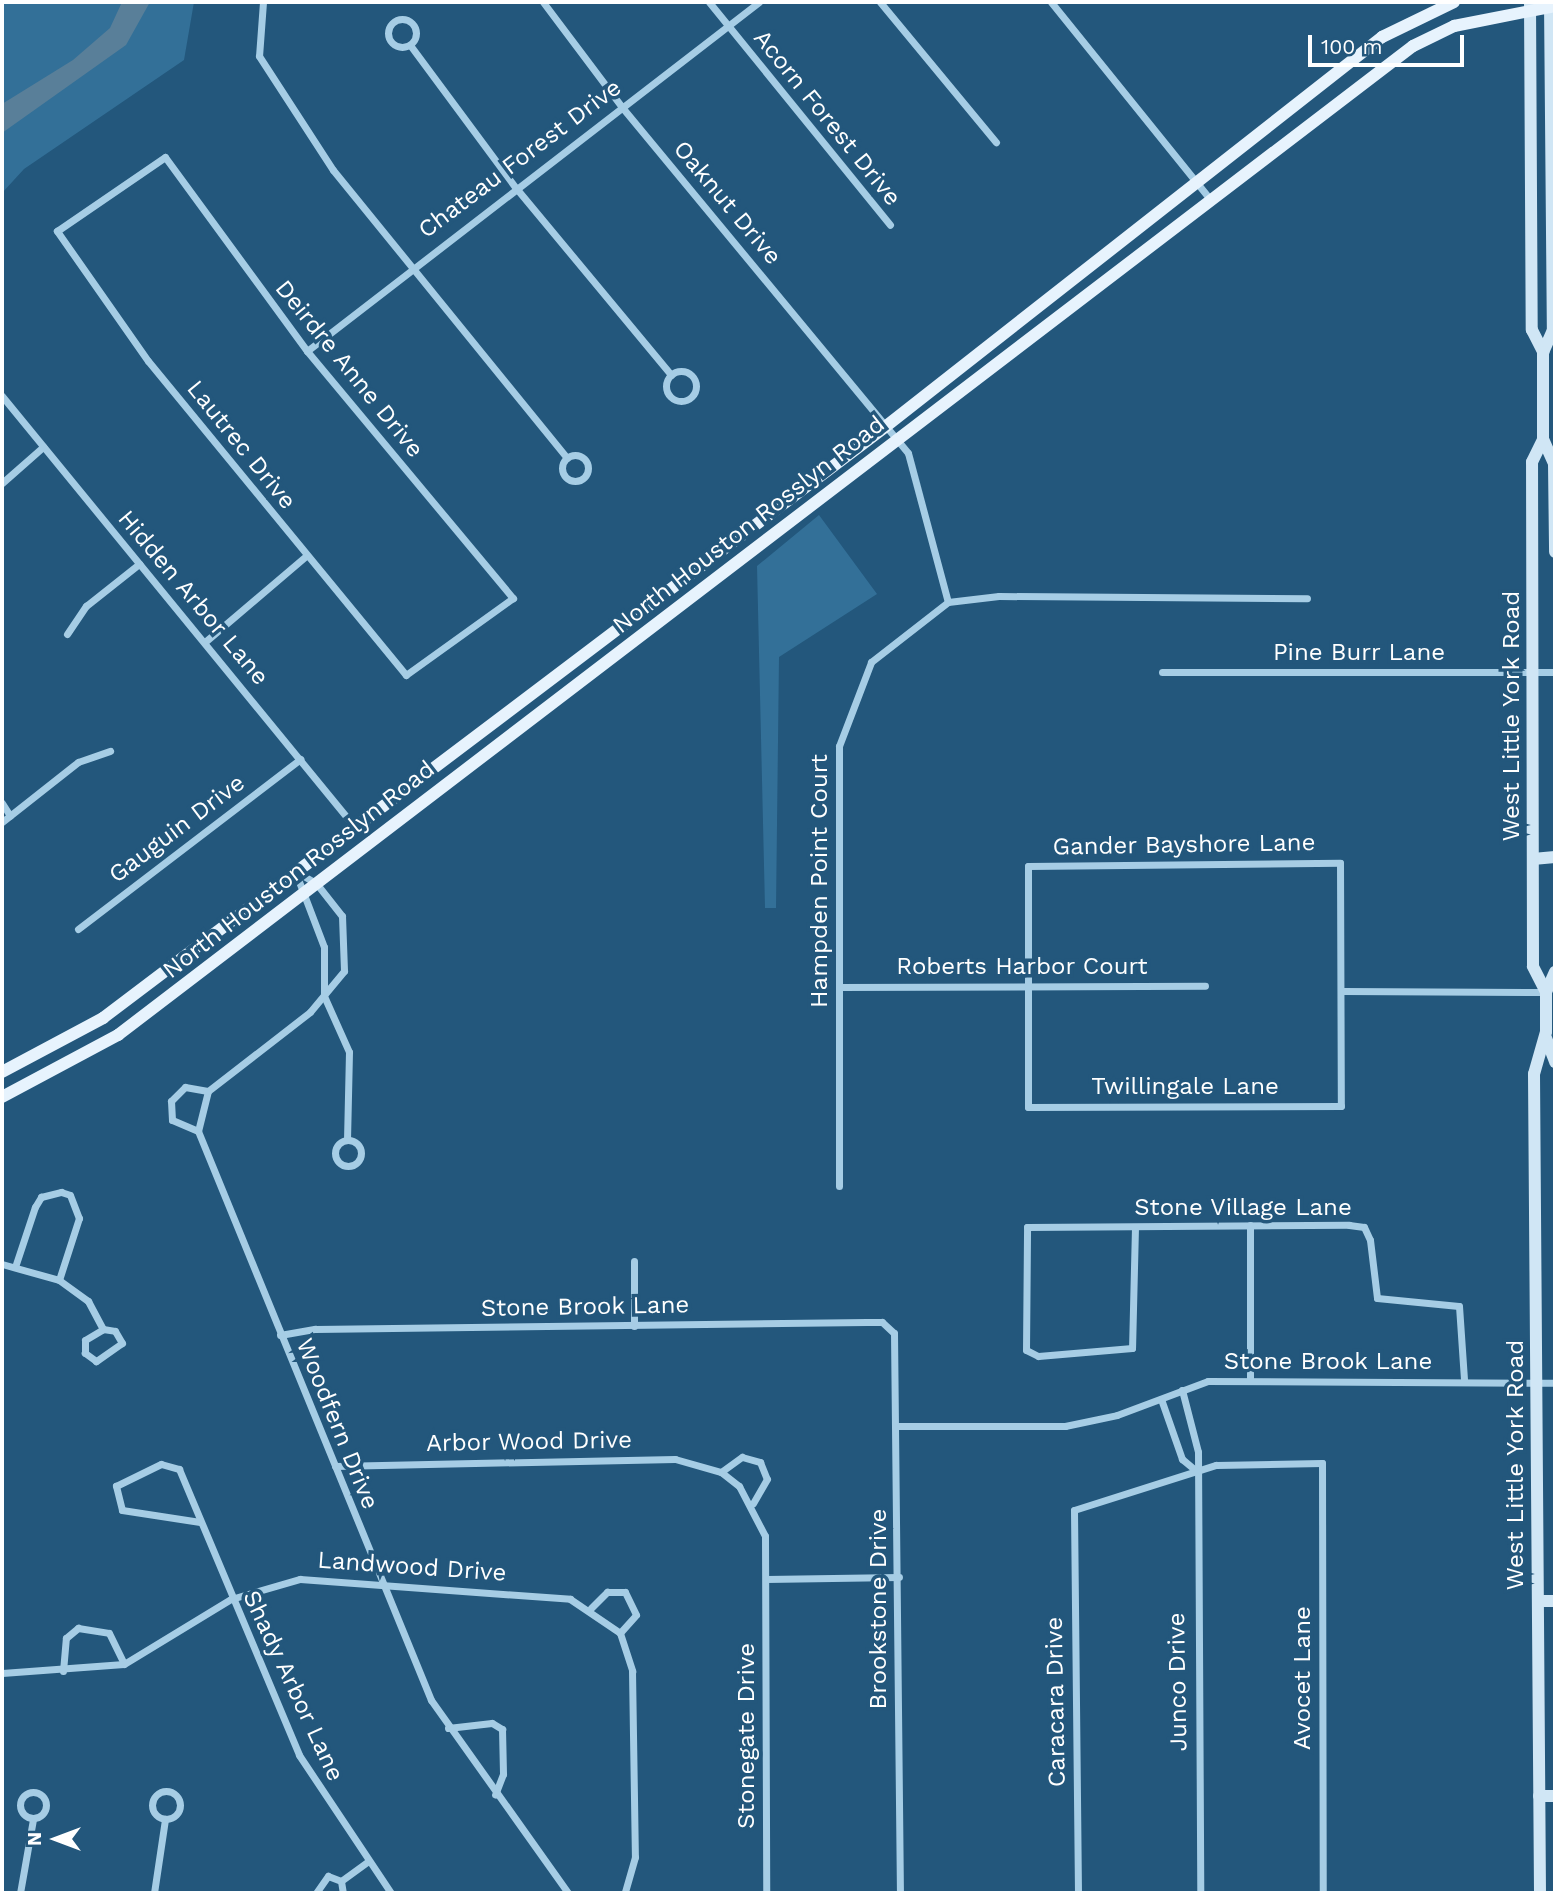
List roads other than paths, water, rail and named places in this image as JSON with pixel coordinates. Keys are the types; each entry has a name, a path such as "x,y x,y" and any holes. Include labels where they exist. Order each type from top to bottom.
{"main road":[{"name":"North Houston Rosslyn Road","path":"2,1072 59,1044 144,986 552,675 885,427 1381,37 1454,2"},
{"name":"North Houston Rosslyn Road","path":"2,1097 86,1057 158,1004 1396,59 1454,26 1530,5 1552,4"},
{"name":"West Little York Road","path":"1546,992 1533,966 1532,462 1543,439 1543,352 1553,330 1552,4"},
{"name":"West Little York Road","path":"1530,5 1532,330 1543,352"},
{"path":"1381,37 1396,59"},
{"path":"1531,269 1553,268"},
{"path":"1055,293 1067,309"},
{"name":"West Little York Road","path":"1543,439 1555,464 1555,552"},
{"path":"733,540 743,556"},
{"path":"606,635 618,653"},
{"path":"552,675 560,697"},
{"path":"433,765 445,784"},
{"path":"1533,859 1555,857"},
{"name":"West Little York Road","path":"1540,1893 1534,1074 1546,1038 1546,992 1555,972"},
{"path":"144,986 158,1004"},
{"name":"West Little York Road","path":"1546,1038 1555,1062"},
{"path":"1538,1601 1555,1601"},
{"path":"1539,1796 1555,1796"}],"street":[{"path":"263,2 258,42 268,72 409,266 567,458"},
{"name":"Oaknut Drive","path":"543,2 621,106 895,439 922,494 948,602"},
{"name":"Acorn Forest Drive","path":"709,2 890,225"},
{"name":"Chateau Forest Drive","path":"307,351 409,266 516,188 759,2"},
{"path":"880,2 996,142"},
{"path":"1051,2 1211,200"},
{"path":"410,45 414,25 394,22 390,41 410,45 516,188 671,375 670,397 692,397 692,376 671,375"},
{"name":"Deirdre Anne Drive","path":"165,157 307,351 513,598"},
{"name":"Lautrec Drive","path":"165,157 57,231 148,361 407,676 513,598"},
{"name":"Hidden Arbor Lane","path":"2,396 139,564 206,641 354,826"},
{"path":"2,483 43,447"},
{"path":"206,641 306,556"},
{"path":"67,634 86,606 139,564"},
{"path":"948,602 999,596 1307,598"},
{"name":"Hampden Point Court","path":"839,1186 839,746 852,698 871,662 948,602"},
{"name":"Pine Burr Lane","path":"1162,672 1555,673"},
{"path":"2,822 78,762 110,751"},
{"name":"Gauguin Drive","path":"78,929 300,760"},
{"path":"2,803 9,816"},
{"name":"Gander Bayshore Lane","path":"1027,987 1028,866 1340,863 1343,991"},
{"path":"208,1091 184,1087 171,1101 172,1120 198,1131 208,1091 324,996 344,971 346,932 335,904 316,883 295,871"},
{"path":"295,871 300,894 324,947 324,996 345,1031 349,1052 347,1140"},
{"name":"Roberts Harbor Court","path":"839,987 1205,986"},
{"name":"Twillingale Lane","path":"1027,987 1028,1107 1341,1106 1343,991"},
{"path":"1343,991 1546,992"},
{"name":"Woodfern Drive","path":"198,1131 382,1584 448,1728 568,1893"},
{"path":"15,1267 35,1207 41,1197 61,1192 70,1195 79,1218 59,1280"},
{"name":"Stone Village Lane","path":"1135,1227 1132,1348 1038,1356 1028,1351 1021,1340 1024,1237 1027,1227 1043,1223 1135,1227 1364,1227 1377,1298 1459,1306 1464,1380"},
{"path":"1250,1225 1250,1381"},
{"path":"634,1261 634,1326"},
{"path":"2,1265 59,1280 88,1301 103,1329"},
{"name":"Stone Brook Lane","path":"280,1335 315,1329 867,1322 889,1328"},
{"name":"Brookstone Drive","path":"889,1328 897,1344 900,1893"},
{"path":"103,1329 116,1331 122,1343 96,1361 85,1353 85,1340 103,1329"},
{"name":"Stone Brook Lane","path":"898,1426 1065,1426 1161,1399 1208,1381 1464,1380 1555,1383"},
{"name":"Junco Drive","path":"1182,1390 1198,1452 1195,1470 1200,1893"},
{"path":"1161,1399 1182,1459 1195,1470"},
{"path":"721,1472 742,1457 760,1462 767,1479 753,1503"},
{"name":"Arbor Wood Drive","path":"335,1466 675,1459 721,1472 753,1503 765,1536 766,1579"},
{"name":"Avocet Lane","path":"1195,1470 1322,1463 1323,1893"},
{"name":"Shady Arbor Lane","path":"200,1522 122,1510 116,1486 161,1464 174,1465 200,1522 299,1755 391,1893"},
{"name":"Caracara Drive","path":"1078,1893 1074,1510 1195,1470"},
{"path":"766,1579 899,1577"},
{"name":"Landwood Drive","path":"2,1673 63,1671 124,1664 231,1600 300,1579 545,1593 591,1608 620,1633"},
{"name":"Stonegate Drive","path":"766,1579 766,1893"},
{"path":"591,1608 607,1592 625,1592 636,1615 620,1633 634,1692 635,1857 625,1893"},
{"path":"63,1671 66,1638 78,1628 109,1633 124,1664"},
{"path":"448,1728 492,1723 502,1729 503,1774 495,1795"},
{"path":"154,1893 165,1819 180,1804 167,1790 152,1803 165,1819"},
{"path":"20,1893 33,1819"},
{"path":"316,1893 323,1878 341,1881 369,1861"},
{"path":"341,1881 343,1893"}]}
